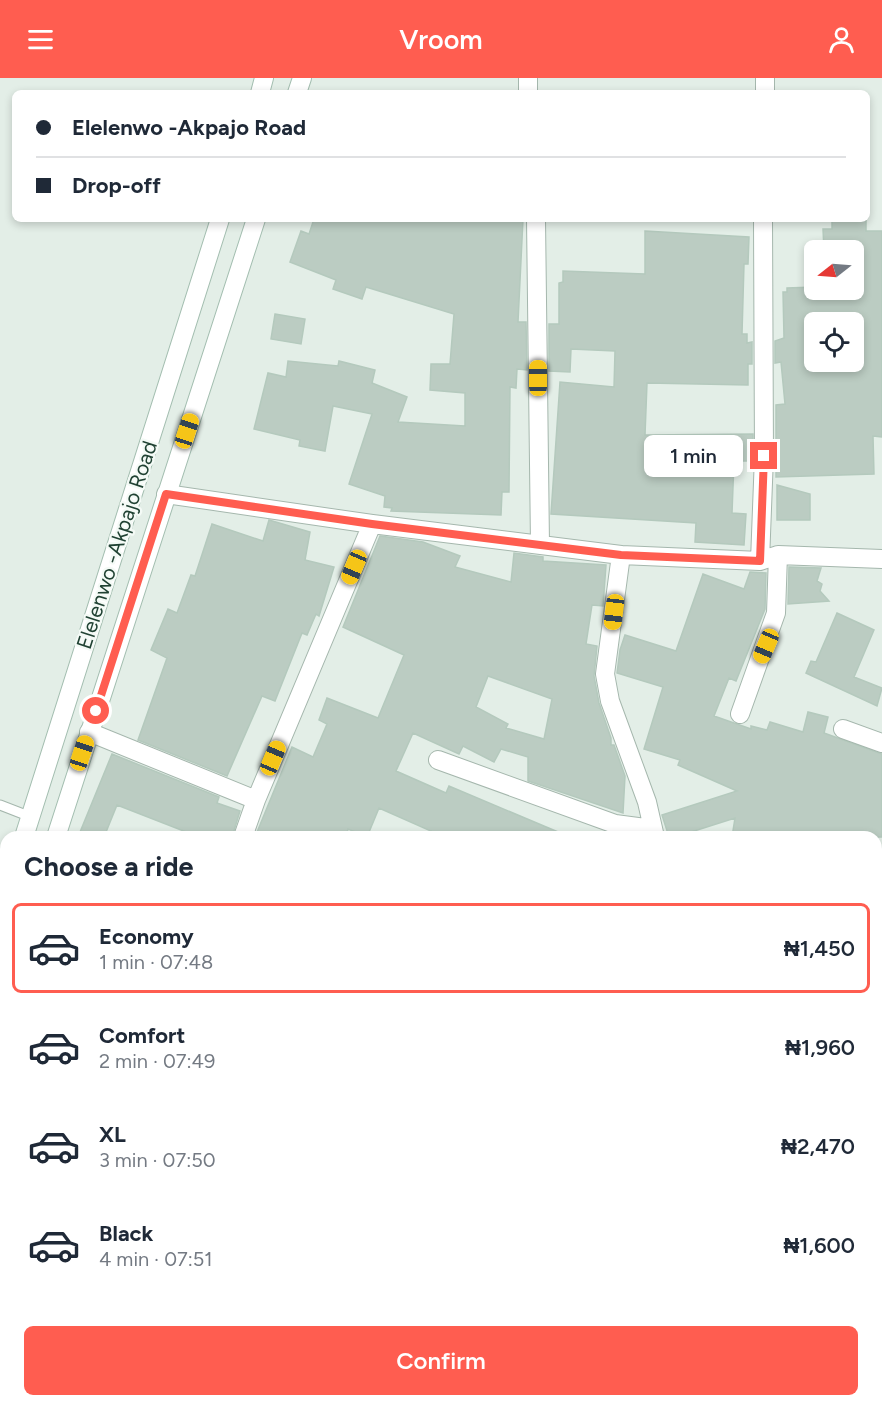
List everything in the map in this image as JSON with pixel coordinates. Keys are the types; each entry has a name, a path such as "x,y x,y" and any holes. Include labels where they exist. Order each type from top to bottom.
{"street":[{"name":"Elelenwo -Akpajo Road","path":"26,831 219,222"},
{"name":"Elelenwo -Akpajo Road","path":"58,831 255,222"},
{"path":"536,222 540,545"},
{"path":"760,561 764,456 763,222"},
{"path":"166,494 372,524 621,555 760,561 778,555 882,559"},
{"path":"245,831 372,524"},
{"path":"621,555 605,674 610,701 647,802 654,831"},
{"path":"740,714 776,613 778,555"},
{"path":"843,729 882,743"},
{"path":"89,732 256,800"},
{"path":"438,760 615,824 645,831"}],"lane":[{"path":"0,805 31,817"}],"building":[{"path":"313,222 523,222 518,322 526,322 527,370 517,369 516,388 510,387 509,492 502,492 501,515 391,511 392,508 384,507 385,496 349,484 372,414 333,406 325,451 299,446 300,440 254,429 268,373 286,377 288,361 338,366 339,361 375,370 372,383 407,397 398,422 465,426 465,393 430,390 431,364 450,364 454,314 366,287 362,299 333,289 336,280 290,262 301,231 309,234"},
{"path":"832,222 866,222 866,231 882,231 882,437 873,436 874,474 776,477 776,405 785,404 781,362 775,363 775,341 784,338 783,292 787,292 787,288 804,287 804,300 864,300 864,240 824,240 823,229 832,229"},
{"path":"645,231 749,237 748,264 744,264 742,334 747,334 747,343 752,342 752,364 748,364 748,385 647,383 645,435 753,434 753,461 734,461 732,513 746,514 744,545 695,542 696,523 551,514 560,382 614,387 615,351 571,349 570,372 549,371 549,324 559,324 559,283 563,282 563,271 645,274"},
{"path":"275,314 305,319 301,344 271,339"},
{"path":"777,485 810,494 810,520 777,520"},
{"path":"269,520 310,532 305,560 334,567 319,616 316,614 307,635 302,633 275,701 262,696 227,776 138,740 167,658 151,650 168,609 177,613 191,575 195,576 212,524 263,541"},
{"path":"380,536 423,542 460,556 455,567 511,582 514,553 543,557 543,561 606,565 603,606 592,605 586,644 597,646 594,676 599,703 611,738 611,745 614,745 625,776 623,813 528,781 528,757 501,749 494,762 463,746 459,754 413,733 396,771 446,793 449,786 556,831 431,831 379,808 369,831 348,829 348,831 257,831 292,747 313,757 327,724 319,720 327,698 378,718 404,655 343,627","holes":["488,676 552,699 544,739 506,728 508,724 476,707"]},
{"path":"789,567 821,568 817,581 822,584 820,591 829,601 788,604"},
{"path":"750,572 766,573 765,609 736,681 729,678 714,716 751,729 751,726 767,730 770,722 803,732 808,712 828,717 824,733 882,754 882,831 733,831 735,818 694,831 667,831 662,815 737,791 678,765 680,760 644,749 663,687 617,673 620,650 625,635 676,651 703,574 744,589"},
{"path":"837,613 874,630 854,677 882,688 877,706 806,673 811,661 816,662"},
{"path":"112,754 219,797 217,803 240,811 234,831 184,831 117,805 106,831 80,831"}],"route":[{"path":"96,711 166,494 372,524 621,555 760,561 764,456"}]}
